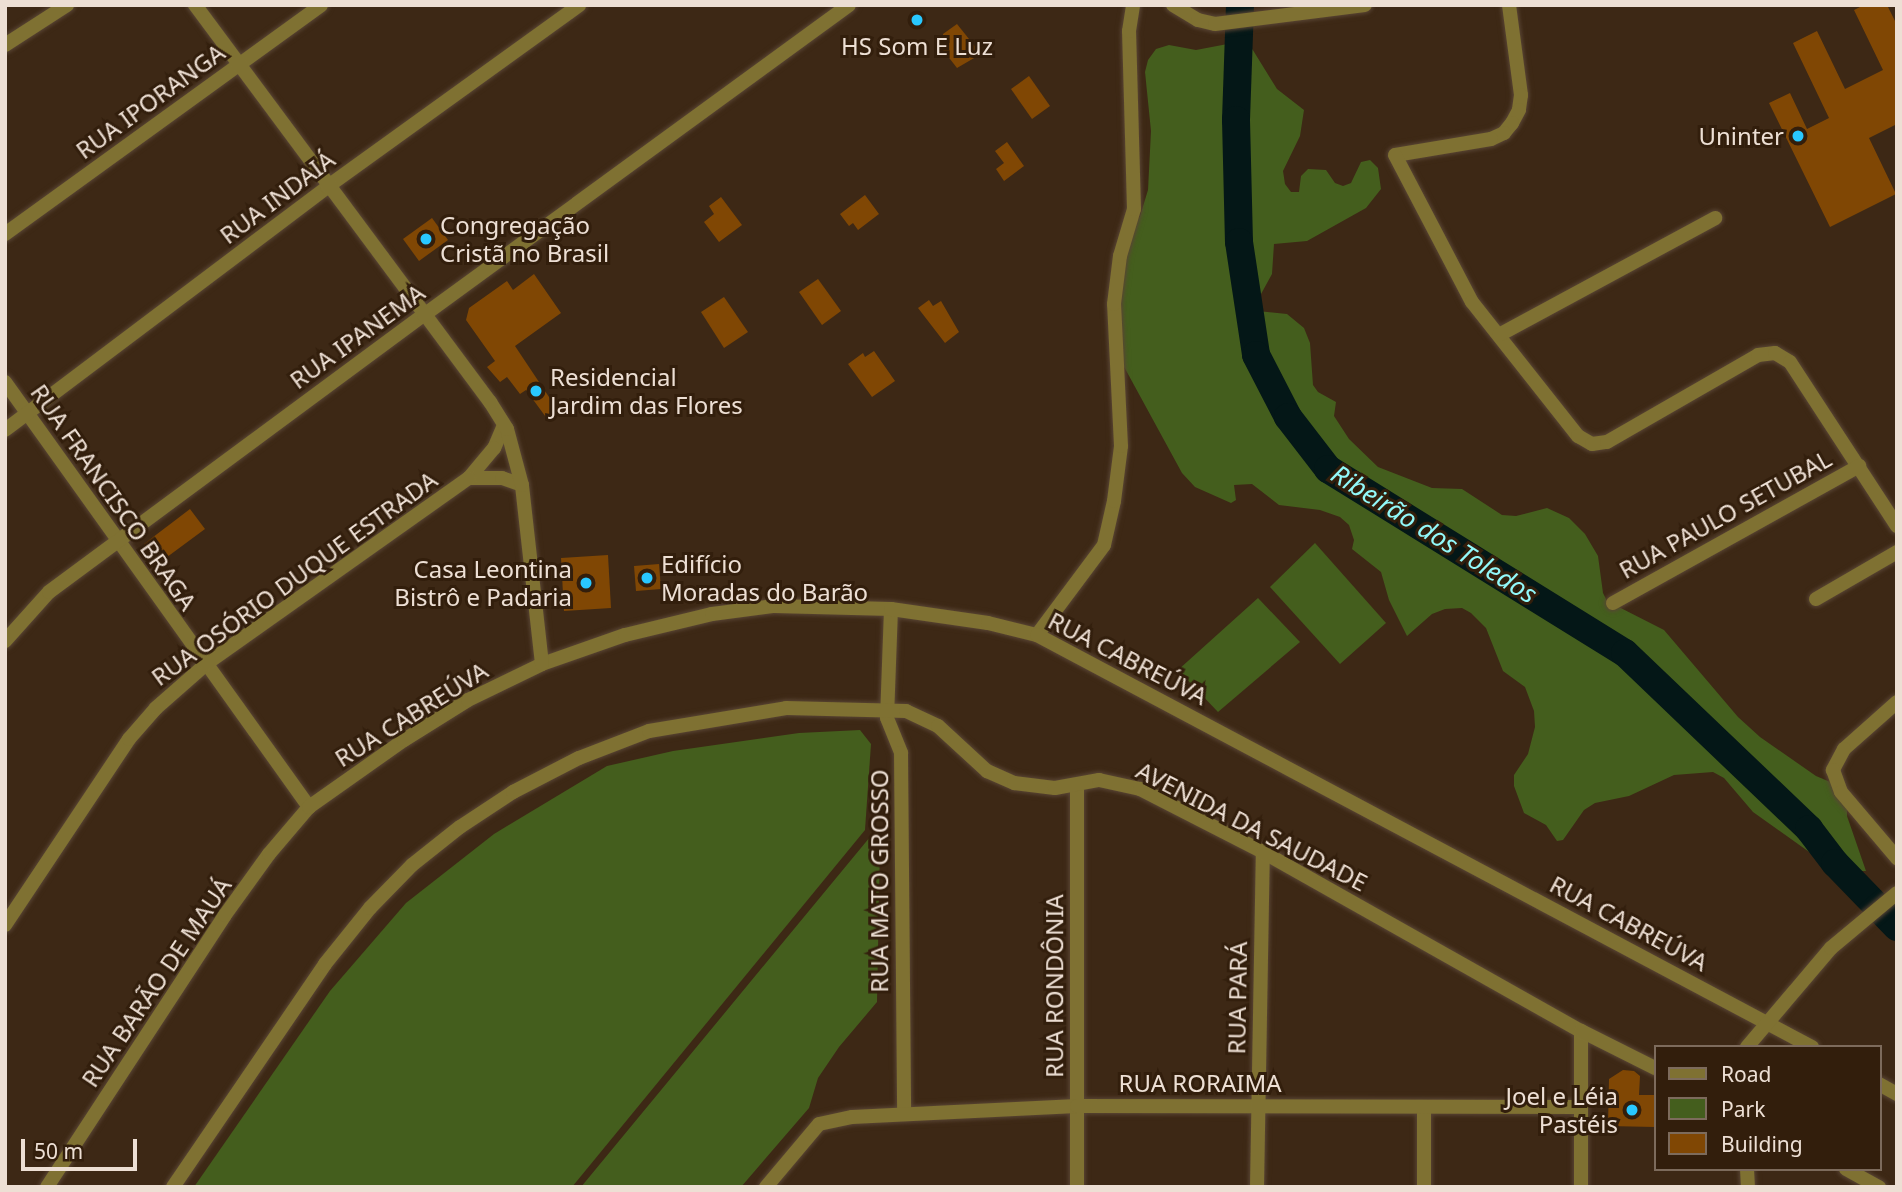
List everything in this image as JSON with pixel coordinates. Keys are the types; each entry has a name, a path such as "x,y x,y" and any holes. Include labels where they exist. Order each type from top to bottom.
{"street":[{"path":"5,45 67,5"},
{"path":"195,5 504,425 514,450 522,485 542,664"},
{"name":"RUA IPORANGA","path":"5,234 321,5"},
{"name":"RUA INDAIÁ","path":"5,430 327,187 579,5"},
{"name":"RUA IPANEMA","path":"5,641 49,592 116,540 849,5"},
{"path":"1037,635 1104,545 1114,501 1121,446 1114,304 1120,256 1134,209 1129,31 1133,5"},
{"path":"1173,5 1198,20 1215,24 1273,14 1365,5"},
{"path":"1509,5 1521,95 1519,110 1512,123 1504,133 1491,139 1395,155 1472,302 1578,436 1592,443 1607,442 1758,355 1775,353 1790,362 1897,526"},
{"path":"1499,335 1716,218"},
{"name":"RUA FRANCISCO BRAGA","path":"5,382 309,807"},
{"name":"RUA OSÓRIO DUQUE ESTRADA","path":"5,925 129,739 156,708 206,664 470,478 494,448 504,425"},
{"name":"RUA PAULO SETUBAL","path":"1613,603 1859,466"},
{"name":"RUA OSÓRIO DUQUE ESTRADA","path":"470,478 502,478 522,485"},
{"path":"1816,599 1897,552"},
{"name":"RUA CABREÚVA","path":"309,807 404,740 468,700 542,664 625,635 712,614 774,606 891,609 988,623 1037,635 1808,1045"},
{"name":"RUA MATO GROSSO","path":"891,609 887,718 901,753 904,1114"},
{"path":"1897,702 1844,749 1833,770 1841,792 1897,858"},
{"name":"AVENIDA DA SAUDADE","path":"173,1187 293,1009 355,926 412,865 460,827 513,792 579,758 649,731 786,708 906,711 930,721 987,771 1013,783 1035,788 1077,785 1099,780 1140,789 1263,852 1581,1031 1654,1068"},
{"name":"RUA RONDÔNIA","path":"1077,785 1077,1187"},
{"name":"RUA BARÃO DE MAUÁ","path":"47,1187 225,915 269,854 309,807"},
{"name":"RUA PARÁ","path":"1257,1187 1263,852"},
{"path":"1748,1045 1766,1021 1858,923 1897,893"},
{"path":"1581,1031 1581,1187"},
{"path":"1881,1085 1897,1094"},
{"name":"RUA RORAIMA","path":"766,1187 819,1124 852,1117 1077,1106 1581,1107"},
{"path":"1424,1107 1424,1187"},
{"path":"1850,1171 1879,1187"}],"green space":[{"path":"1238,42 1251,47 1277,89 1304,110 1300,136 1283,171 1285,184 1291,192 1299,192 1301,176 1308,169 1326,170 1335,183 1343,186 1351,183 1361,162 1370,160 1378,168 1381,189 1366,208 1307,241 1274,244 1272,274 1255,305 1258,311 1287,314 1304,328 1310,343 1313,385 1318,392 1336,402 1334,416 1349,439 1378,467 1432,488 1462,489 1502,515 1516,516 1547,508 1569,518 1585,534 1598,556 1603,593 1607,601 1664,630 1738,717 1760,737 1816,776 1847,789 1847,816 1866,871 1847,871 1819,859 1753,812 1724,778 1713,772 1674,775 1629,796 1595,803 1584,810 1563,840 1557,841 1546,825 1524,813 1514,786 1514,775 1528,754 1535,727 1534,711 1525,687 1503,671 1486,628 1471,613 1462,608 1445,609 1432,614 1407,636 1389,600 1381,572 1352,549 1354,540 1349,525 1340,517 1320,510 1279,505 1252,484 1234,485 1236,500 1231,503 1195,487 1182,473 1122,363 1116,256 1140,216 1148,190 1151,131 1145,72 1148,60 1156,49 1169,45 1196,50"},
{"path":"1315,543 1386,623 1340,664 1270,587"},
{"path":"1258,598 1300,642 1218,712 1178,670"},
{"path":"860,730 871,744 865,830 572,1187 194,1187 330,991 406,903 494,834 607,766 673,751 799,733"},
{"path":"870,837 880,846 877,1002 839,1047 818,1078 809,1108 741,1187 581,1187"}],"building":[{"path":"1864,5 1887,5 1897,25 1897,124 1869,138 1896,194 1830,227 1769,103 1790,93 1807,129 1829,118 1793,43 1817,31 1845,89 1883,70 1854,10"},
{"path":"957,24 981,54 957,68 943,50 943,34"},
{"path":"1029,76 1050,106 1032,119 1011,89"},
{"path":"1007,142 1024,166 1004,181 996,169 1004,163 995,151"},
{"path":"865,195 879,214 858,230 853,223 849,226 840,214"},
{"path":"721,197 742,225 719,242 704,222 714,214 709,206"},
{"name":"Congregação Cristã no Brasil","path":"432,218 448,240 419,261 403,239"},
{"path":"534,274 561,313 515,346 559,412 548,420 526,390 520,394 507,377 500,382 487,367 495,361 466,320 469,308 507,281 513,290"},
{"path":"818,279 841,311 822,325 799,292"},
{"path":"724,297 748,332 724,348 701,312"},
{"path":"929,300 933,306 941,301 959,332 945,343 918,308"},
{"path":"874,351 895,381 872,397 848,364 863,353 865,357"},
{"path":"190,509 205,529 159,563 144,544"},
{"name":"Casa Leontina Bistrô e Padaria","path":"608,555 611,608 564,611 561,558"},
{"name":"Edifício Moradas do Barão","path":"659,564 661,589 636,591 634,566"},
{"name":"Joel e Léia Pastéis","path":"1623,1070 1634,1071 1640,1076 1639,1095 1654,1095 1654,1127 1608,1126 1609,1079"}],"waterway":[{"name":"Ribeirão dos Toledos","path":"1240,5 1236,120 1239,242 1256,355 1288,417 1328,469 1625,653 1809,829 1835,863 1897,927"}],"place":[{"name":"HS Som E Luz","path":"917,20"},
{"name":"Uninter","path":"1798,136"},
{"name":"Congregação Cristã no Brasil","path":"426,239"},
{"name":"Residencial Jardim das Flores","path":"536,391"},
{"name":"Edifício Moradas do Barão","path":"647,578"},
{"name":"Casa Leontina Bistrô e Padaria","path":"586,583"},
{"name":"Joel e Léia Pastéis","path":"1632,1110"}]}
